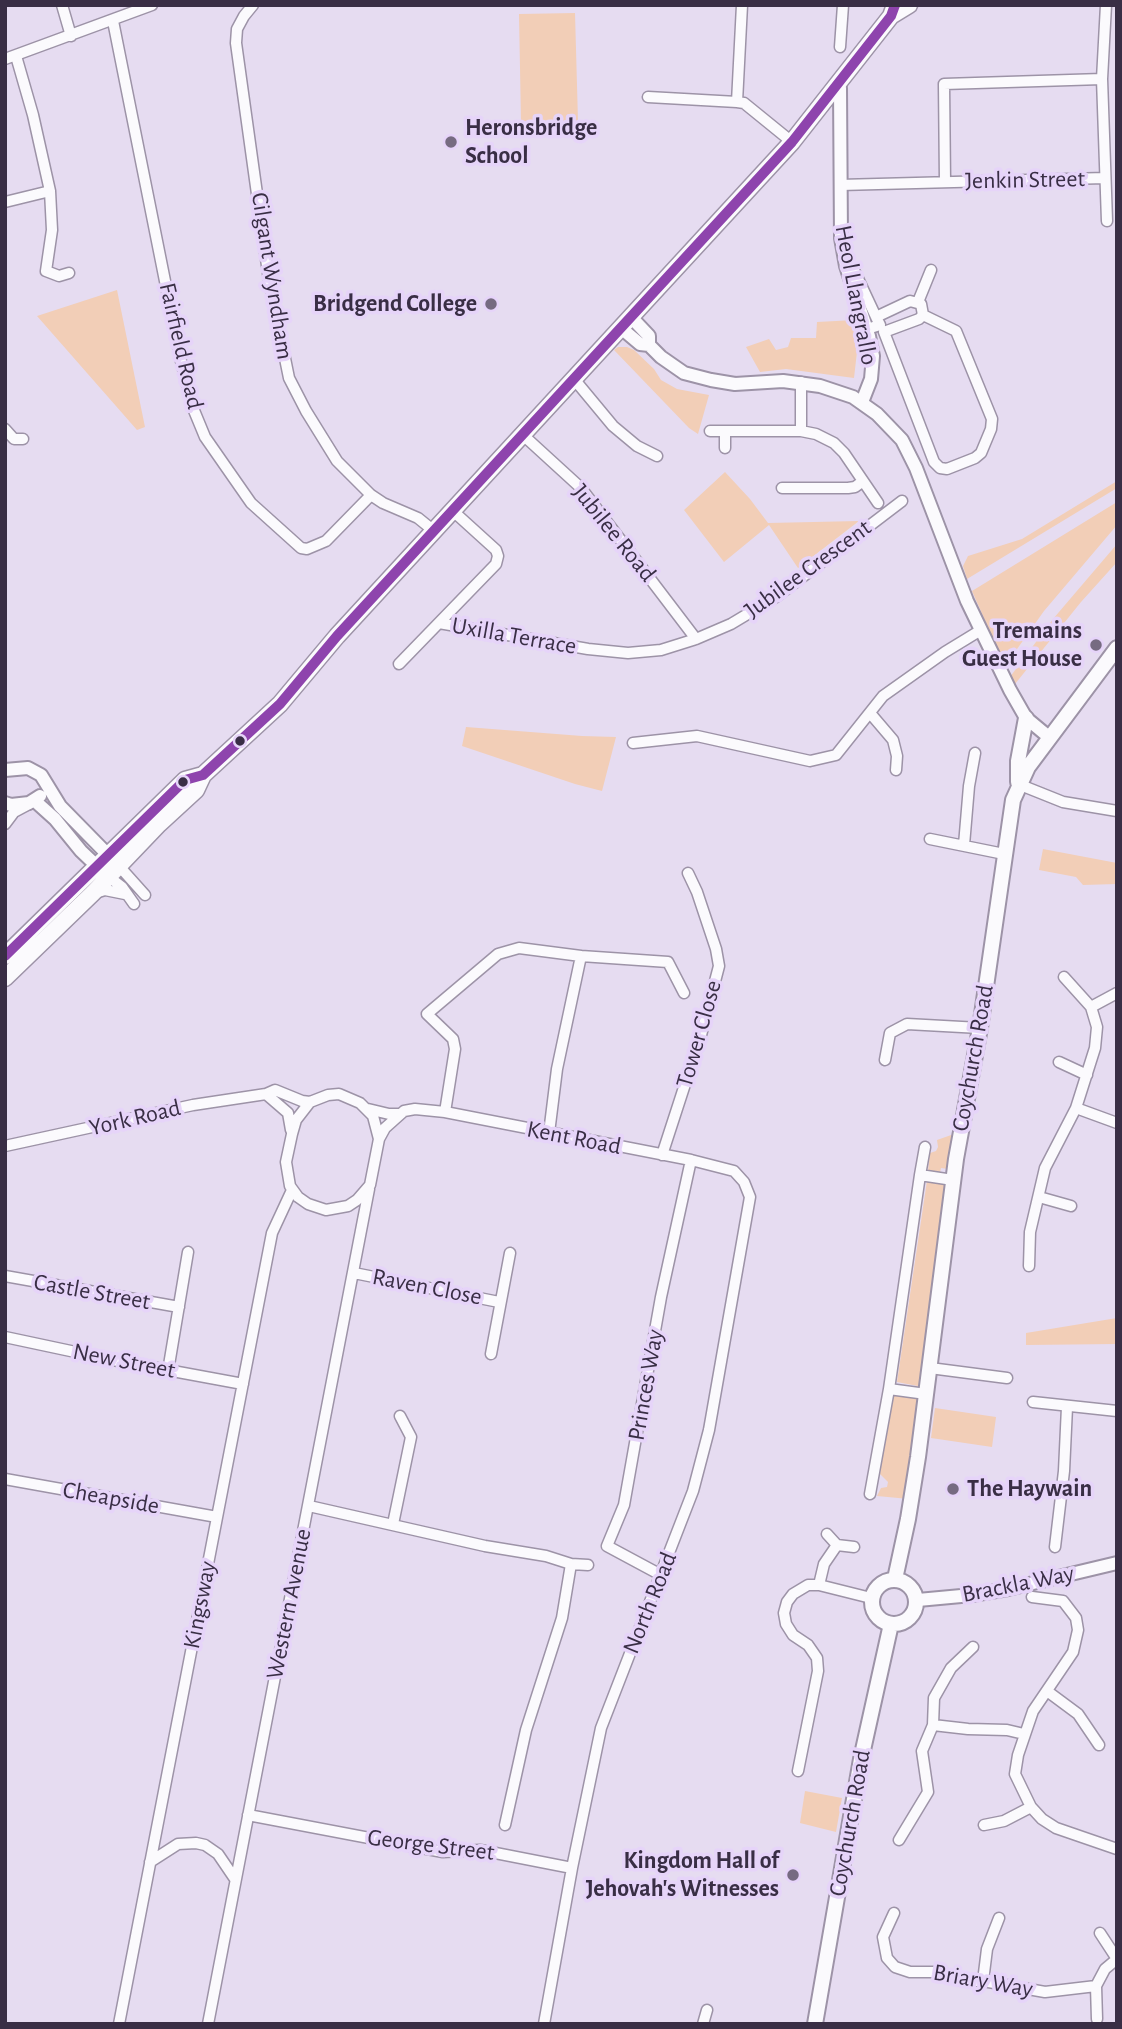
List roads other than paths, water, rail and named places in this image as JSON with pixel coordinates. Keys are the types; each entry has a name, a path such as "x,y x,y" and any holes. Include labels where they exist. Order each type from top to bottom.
{"main road":[{"path":"5,956 108,866 186,779 203,775 280,704 337,636 792,142 892,9 907,9 909,5"},
{"path":"824,102 831,99 855,71 856,58"},
{"name":"Coychurch Road","path":"895,1579 908,1519 953,1180 980,1028 1013,800 1018,784 1050,737 1117,648"},
{"path":"1018,784 1018,761 1026,718"},
{"path":"5,978 93,893 108,866"},
{"path":"895,1579 909,1585 918,1600 916,1610 910,1618 891,1624 875,1615 871,1598 880,1584 895,1579"},
{"name":"Coychurch Road","path":"815,2024 860,1759 891,1624"}],"street":[{"path":"62,5 71,36"},
{"path":"5,60 152,5"},
{"name":"Cilgant Wyndham","path":"253,5 237,29 236,43 269,280 289,378 337,461 371,495 418,518 435,531"},
{"path":"737,102 742,5"},
{"path":"840,47 843,5"},
{"path":"1106,5 1102,79 1107,222"},
{"name":"Fairfield Road","path":"113,21 181,361 193,408 205,438 251,503 301,548 307,549 326,541 371,495"},
{"path":"16,56 50,191 52,230 46,271 59,276 69,274"},
{"path":"945,182 944,84 1102,79"},
{"path":"840,88 841,185"},
{"path":"648,97 744,103 792,142"},
{"name":"Jenkin Street","path":"841,185 1105,178"},
{"name":"Heol Llangrallo","path":"841,185 840,221 846,265 877,326 873,371 862,402"},
{"path":"5,202 50,191"},
{"path":"918,302 931,270"},
{"path":"909,301 918,302 923,307 923,315 915,322 877,326 909,301"},
{"path":"877,326 934,462 940,468 947,469 981,453 991,429 992,419 959,335 953,328 923,315"},
{"name":"Heol Llangrallo","path":"626,323 649,336 649,345 684,373 736,384 801,382 830,389 862,402 877,414 907,449 955,572 981,630"},
{"path":"574,379 613,426 637,446 657,456"},
{"path":"801,382 801,431"},
{"path":"5,429 16,442"},
{"path":"724,448 725,431"},
{"path":"710,432 801,431 816,435 834,443 878,503"},
{"name":"Jubilee Road","path":"523,435 581,488 696,639"},
{"path":"801,475 801,488"},
{"path":"782,488 848,488 863,481"},
{"name":"Jubilee Crescent","path":"589,649 628,653 661,650 731,624 776,597 902,501"},
{"name":"Uxilla Terrace","path":"399,664 496,564 496,550 453,511"},
{"name":"Uxilla Terrace","path":"439,623 589,649"},
{"path":"633,743 698,736 810,761 836,755 883,696 981,630 1026,718 1050,737"},
{"path":"870,713 893,740 897,756 896,770"},
{"path":"964,845 975,753"},
{"path":"5,769 28,768 41,775 60,806 108,866 134,904"},
{"path":"5,824 14,813 32,802 43,791 45,783"},
{"path":"1018,784 1063,802 1117,811"},
{"path":"5,803 11,805 32,802 145,895"},
{"path":"930,839 1004,854"},
{"name":"Tower Close","path":"662,1155 705,1024 719,967 698,892 688,873"},
{"path":"93,893 105,890 125,894"},
{"path":"445,1112 455,1049 453,1039 427,1014 498,954 519,948 581,956 668,962 684,993"},
{"path":"549,1133 557,1069 581,956"},
{"path":"1029,1266 1030,1232 1045,1168 1076,1108 1096,1048 1097,1027 1091,1007 1064,976"},
{"path":"1091,1007 1117,993"},
{"path":"885,1060 890,1033 907,1024 980,1028"},
{"path":"1059,1062 1087,1074"},
{"name":"York Road","path":"5,1146 275,1090 302,1101 310,1101"},
{"path":"266,1094 288,1113 292,1134"},
{"path":"379,1139 377,1125 368,1108 349,1097 328,1095 310,1101 296,1120 292,1134 286,1171 292,1190 308,1204 326,1210 348,1206 364,1194 370,1185 379,1139 384,1128 400,1114"},
{"name":"Kent Road","path":"368,1108 383,1113 400,1114 415,1109 445,1112 691,1160 734,1171 744,1182"},
{"path":"1076,1108 1117,1123"},
{"path":"883,1486 871,1489 925,1147"},
{"name":"Princes Way","path":"661,1575 607,1546 624,1505 661,1297 691,1160"},
{"path":"920,1175 953,1180"},
{"name":"North Road","path":"544,2024 601,1728 694,1491 709,1430 750,1197 744,1182"},
{"name":"Western Avenue","path":"208,2024 370,1185"},
{"name":"Kingsway","path":"119,2024 272,1233 292,1190"},
{"path":"1039,1197 1071,1206"},
{"path":"168,1371 188,1252"},
{"name":"Raven Close","path":"491,1354 510,1253"},
{"name":"Raven Close","path":"354,1273 499,1301"},
{"name":"Castle Street","path":"5,1276 179,1307"},
{"name":"New Street","path":"5,1337 243,1384"},
{"path":"930,1368 1007,1378"},
{"path":"888,1389 926,1394"},
{"path":"1033,1402 1117,1411"},
{"path":"1055,1547 1064,1471 1067,1407"},
{"path":"393,1524 411,1437 400,1416"},
{"name":"Cheapside","path":"5,1479 217,1517"},
{"path":"309,1506 485,1546 545,1556 571,1564 588,1565"},
{"path":"827,1534 837,1545 854,1548"},
{"path":"819,1585 824,1564 837,1545"},
{"name":"Brackla Way","path":"918,1600 1007,1589 1117,1563"},
{"path":"505,1825 526,1730 562,1618 571,1564"},
{"path":"797,1771 818,1671 817,1658 808,1645 789,1630 784,1613 793,1594 808,1585 819,1585 871,1598"},
{"path":"1032,1597 1063,1601 1076,1618 1078,1630 1073,1652 1033,1711 1024,1734 1015,1774 1031,1807 1056,1828 1117,1849"},
{"path":"899,1840 928,1792 922,1751 933,1725 934,1698 951,1668 973,1647"},
{"path":"1047,1691 1078,1714 1099,1745"},
{"path":"933,1725 1007,1730 1024,1734"},
{"path":"984,1825 1004,1821 1031,1807"},
{"name":"George Street","path":"248,1815 443,1852 480,1850 572,1868"},
{"path":"150,1862 178,1844 195,1843 212,1848 236,1880"},
{"name":"Briary Way","path":"894,1913 883,1937 887,1958 895,1967 910,1972 941,1972 962,1981 983,1981 1045,1992 1096,1986"},
{"path":"983,1981 987,1949 999,1918"},
{"path":"1097,2020 1096,1986 1105,1969 1117,1959 1100,1933"},
{"path":"703,2024 707,2010"}],"place":[{"name":"Heronsbridge School","path":"451,142"},
{"name":"Bridgend College","path":"491,304"},
{"name":"Tremains Guest House","path":"1096,645"},
{"name":"The Haywain","path":"953,1489"},
{"name":"Kingdom Hall of Jehovah's Witnesses","path":"793,1875"}]}
